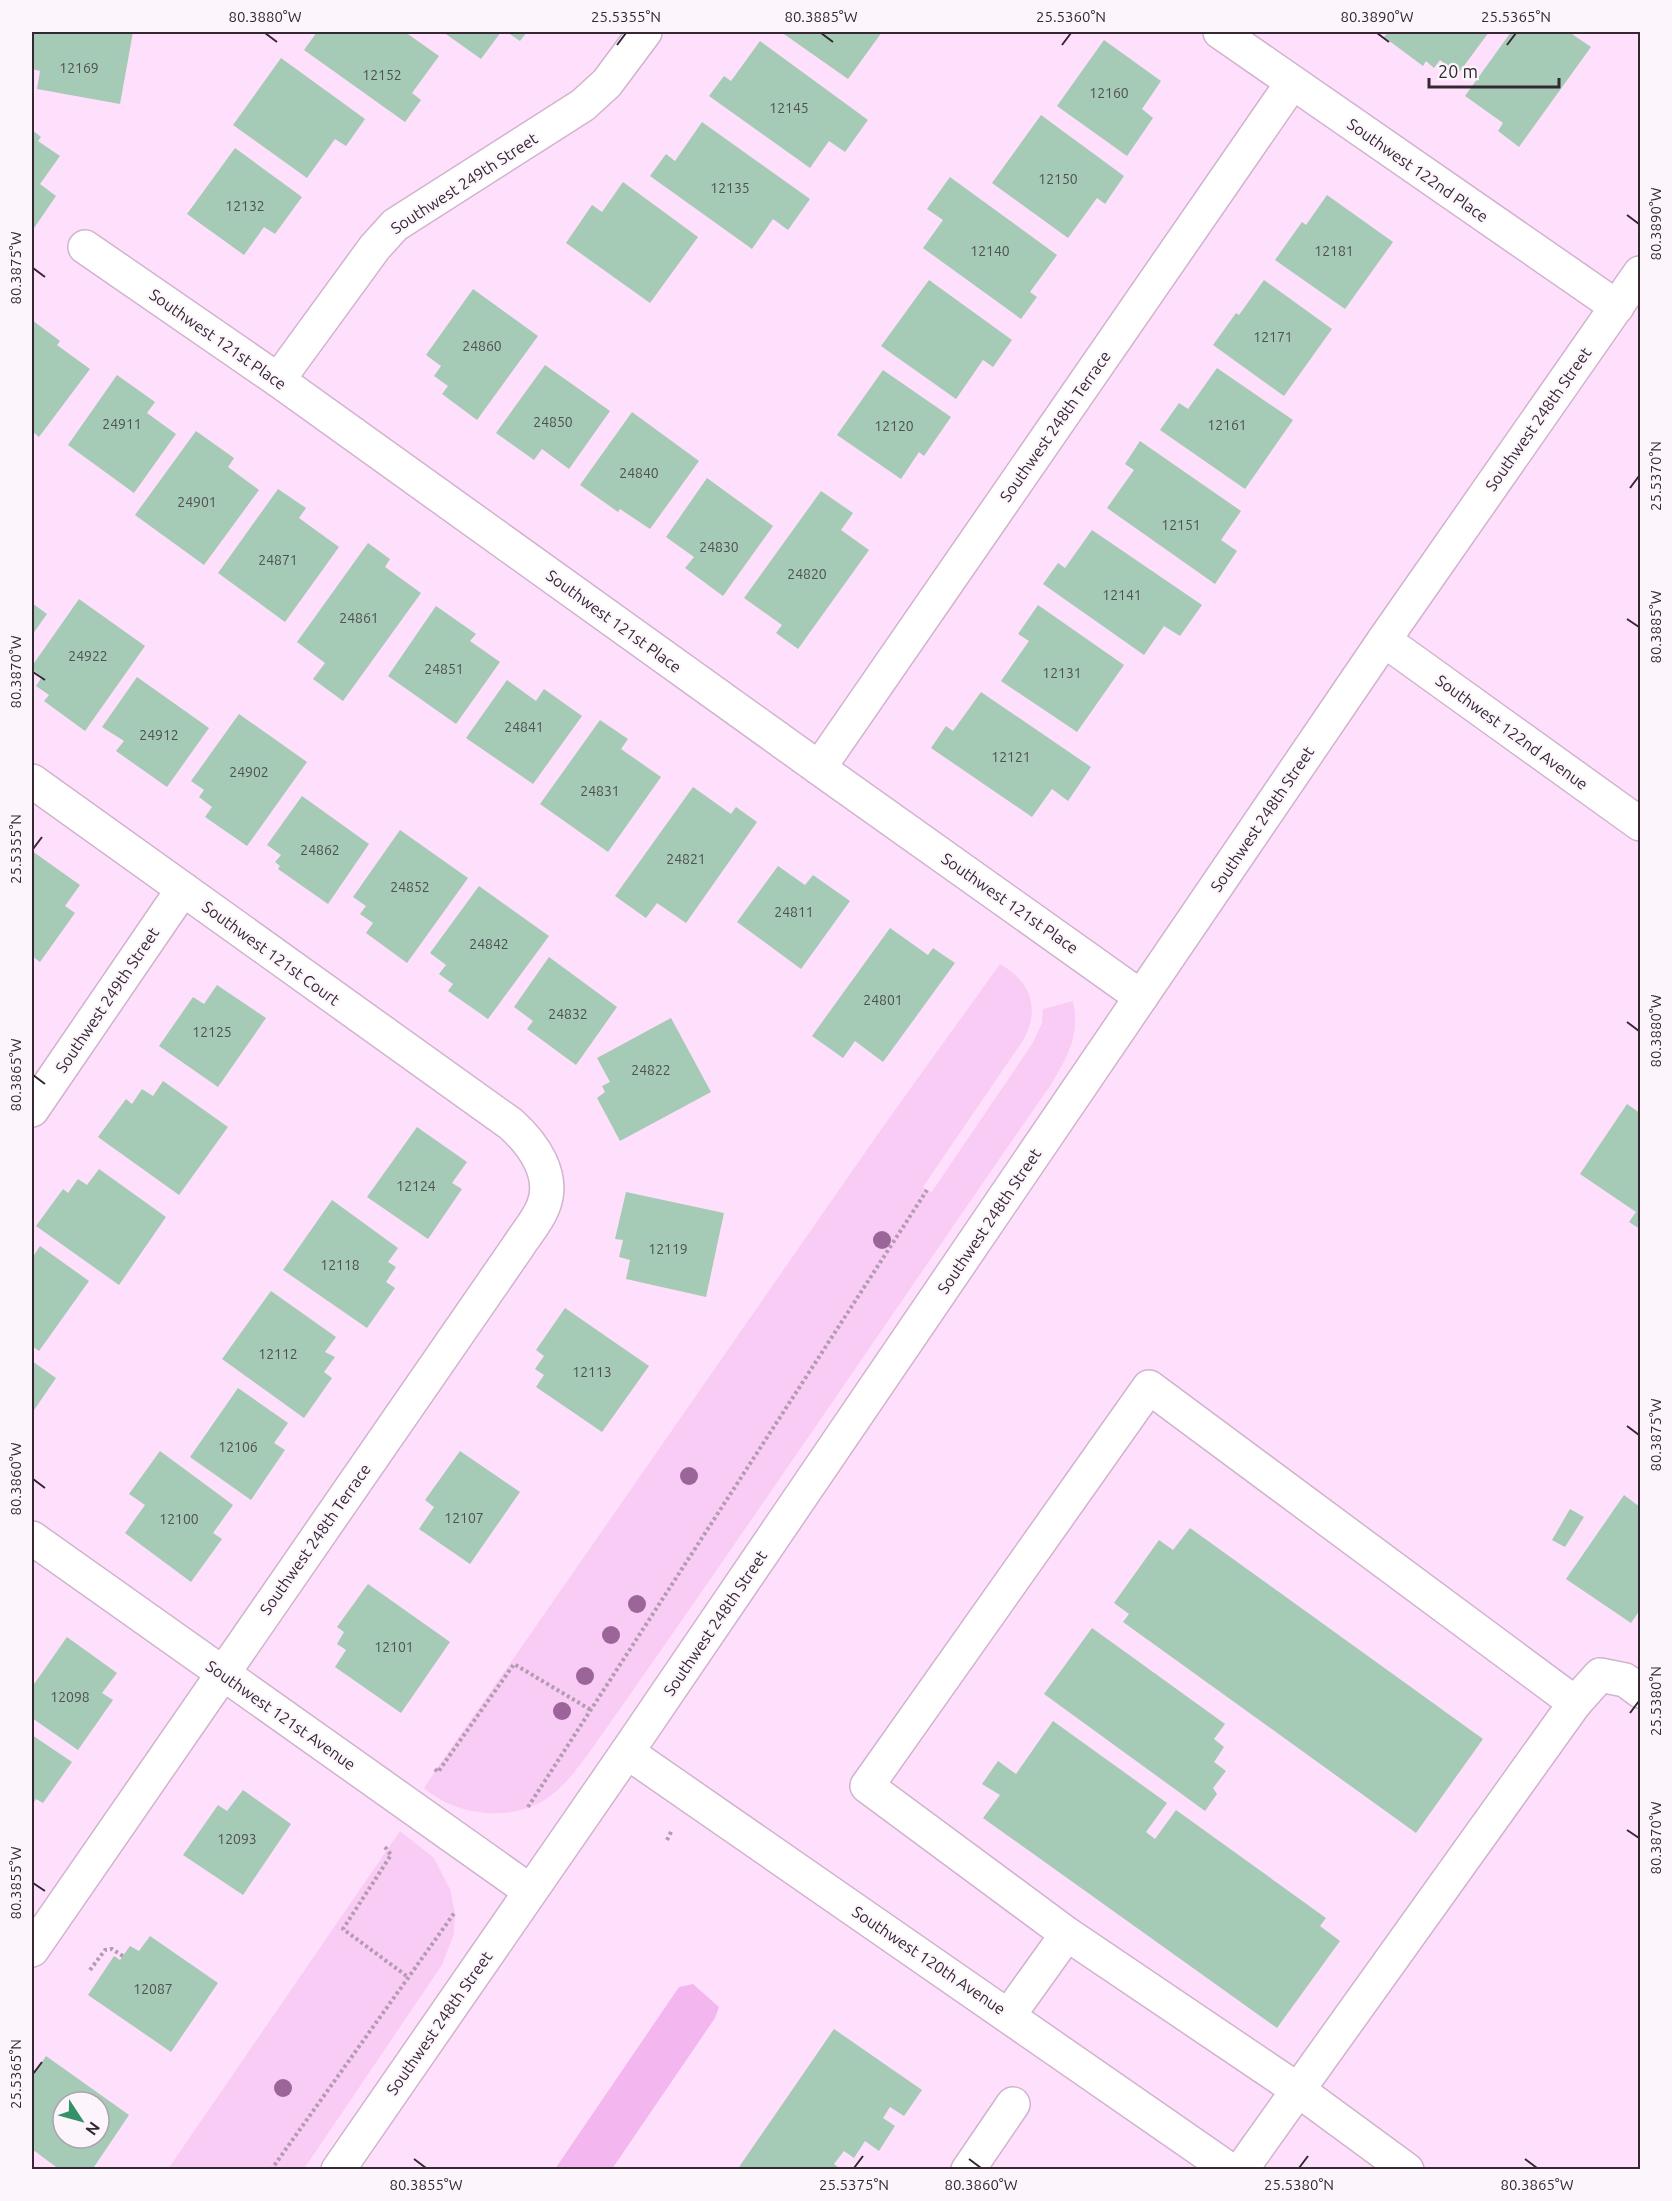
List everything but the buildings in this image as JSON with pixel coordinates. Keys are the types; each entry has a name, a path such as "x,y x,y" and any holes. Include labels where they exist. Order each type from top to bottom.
{"street":[{"name":"Southwest 249th Street","path":"279,380 375,247 395,225 583,105 607,83 645,32"},
{"name":"Southwest 122nd Place","path":"1220,32 1617,307"},
{"name":"Southwest 248th Terrace","path":"819,768 1292,83"},
{"name":"Southwest 121st Place","path":"85,247 279,380 1141,996"},
{"name":"Southwest 248th Street","path":"338,2169 627,1752 1384,640 1641,273"},
{"name":"Southwest 122nd Avenue","path":"1384,640 1641,824"},
{"name":"Southwest 121st Court","path":"32,781 511,1124"},
{"name":"Southwest 249th Street","path":"32,1110 183,889"},
{"name":"Southwest 248th Terrace","path":"32,1950 517,1248 543,1207 546,1185 541,1163 528,1139 511,1124"},
{"path":"1407,2169 1298,2090 1067,1934 867,1786 1149,1387 1575,1702"},
{"name":"Southwest 121st Avenue","path":"32,1538 531,1891"},
{"path":"1240,2169 1575,1702 1600,1675 1625,1680 1641,1691"},
{"name":"Southwest 120th Avenue","path":"627,1752 1230,2169"},
{"path":"1009,2015 1067,1934"},
{"path":"968,2169 1013,2104"}],"path":[{"path":"528,1807 927,1190"},
{"path":"435,1769 438,1772 514,1664 591,1710"},
{"path":"385,1847 391,1855 343,1929 408,1978"},
{"path":"271,2169 455,1912"},
{"path":"90,1970 105,1950 112,1949 123,1956"}],"shaded area":[{"path":"1000,964 1019,979 1030,996 1032,1006 1029,1027 1024,1039 923,1187 931,1193 1032,1044 1042,1023 1043,1009 1073,1001 1075,1024 1072,1044 1052,1083 707,1584 569,1778 543,1801 513,1812 481,1813 466,1810 436,1797 424,1788 440,1764 882,1128"},
{"path":"400,1831 434,1858 450,1889 455,1912 454,1934 442,1965 304,2169 168,2169"},
{"path":"693,1984 719,2007 715,2018 612,2169 555,2169 679,1987"}]}
